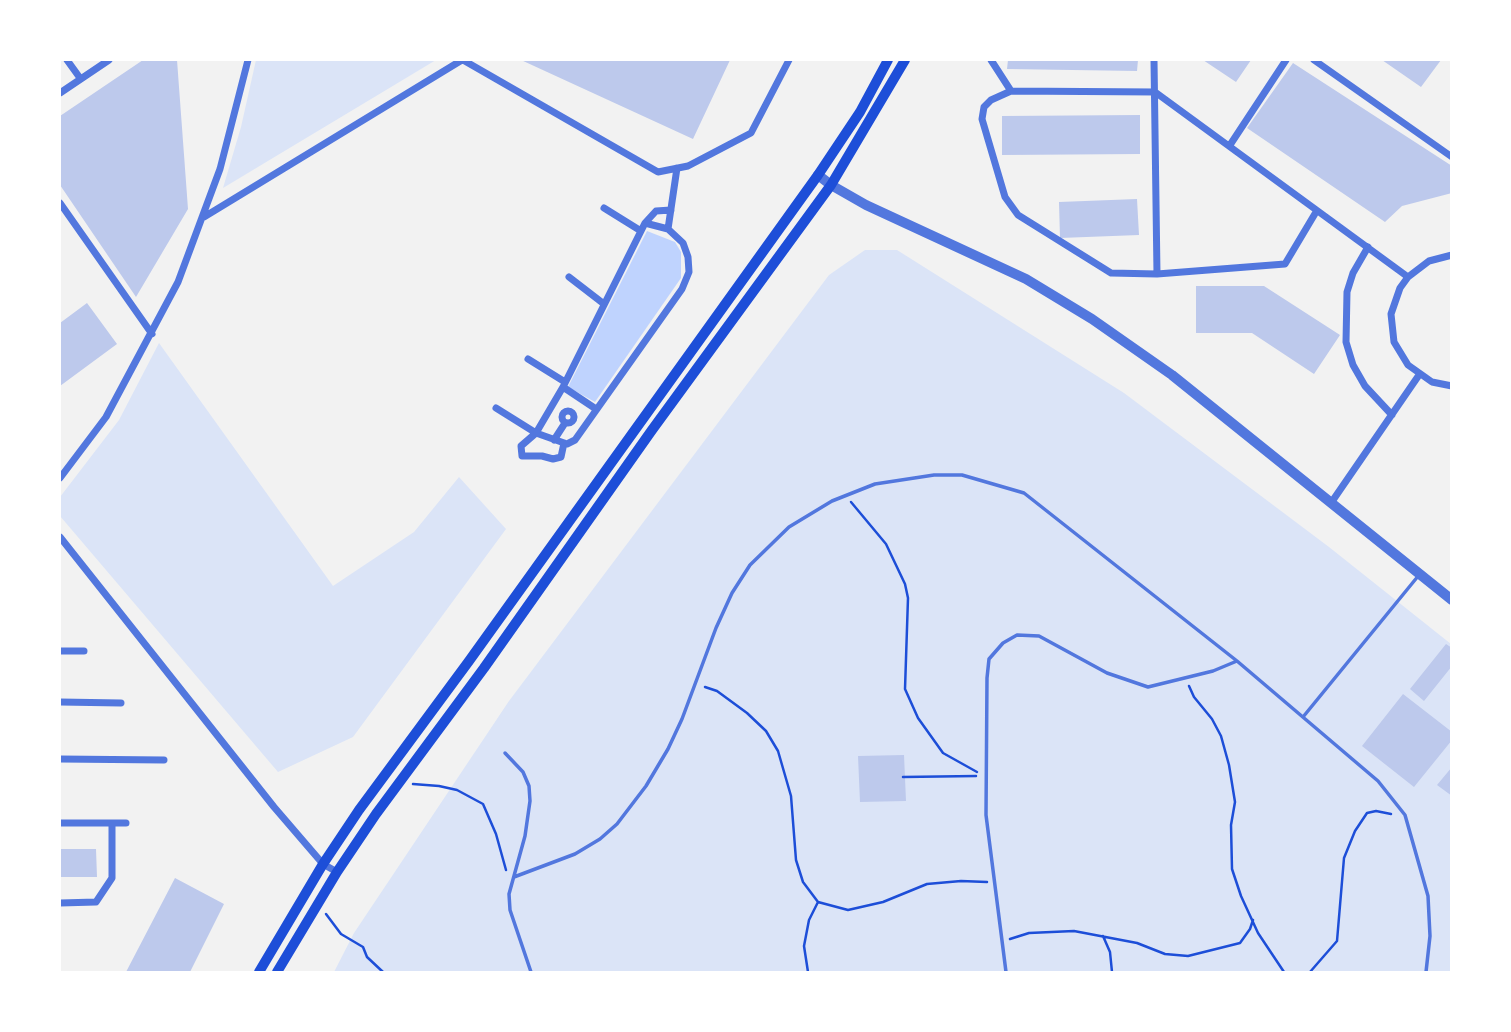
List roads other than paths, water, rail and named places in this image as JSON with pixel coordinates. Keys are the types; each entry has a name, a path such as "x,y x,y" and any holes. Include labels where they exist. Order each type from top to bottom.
{"main road":[{"path":"259,972 323,864 359,810 818,175 860,112 888,60"},
{"path":"276,972 337,872 398,783 831,186 905,60"}],"street":[{"path":"67,60 80,78"},
{"path":"60,93 109,60"},
{"path":"60,478 106,417 178,282 220,169 248,60"},
{"path":"203,217 463,60 658,172 688,166 751,133 789,60"},
{"path":"991,60 1011,91"},
{"path":"1154,60 1157,274"},
{"path":"1230,145 1286,60"},
{"path":"1314,60 1451,157"},
{"path":"1316,212 1286,264 1157,274 1111,273 1018,215 1005,197 982,119 984,107 991,100 1011,91 1155,92 1408,277"},
{"path":"668,229 677,168"},
{"path":"818,175 831,186 866,205 1026,279 1092,319 1172,375 1451,600"},
{"path":"60,203 152,334"},
{"path":"496,408 536,433 564,443 575,440 682,289 689,272 683,243 668,229 643,227 604,208"},
{"path":"564,443 561,457 553,459 522,456 521,446 536,433 552,406 643,227 656,211 671,210"},
{"path":"1368,247 1353,273 1347,292 1346,342 1353,365 1365,386 1392,415"},
{"path":"1451,256 1429,261 1408,277 1394,301 1391,328 1400,354 1419,375 1432,382 1451,386"},
{"path":"569,277 604,304"},
{"path":"528,359 596,409"},
{"path":"1331,503 1419,375"},
{"path":"580,398 562,421 582,429"},
{"path":"552,406 567,413"},
{"path":"554,440 569,422"},
{"path":"60,537 274,807 323,864 337,872"},
{"path":"60,650 84,651"},
{"path":"60,702 121,703"},
{"path":"60,759 164,760"},
{"path":"60,823 126,823"},
{"path":"60,903 96,902 112,878 112,823"}],"lane":[{"path":"514,877 575,854 600,839 617,824 646,786 682,719 732,593 750,565 789,527 832,501 875,484 934,475 962,475 1024,493 1237,661 1378,780 1405,815 1428,896 1430,936 1426,972"},
{"path":"1303,717 1420,574"},
{"path":"1006,972 986,815 989,659 1003,643 1017,635 1039,636 1108,673 1148,687 1213,671 1237,661"},
{"path":"505,753 523,772 529,786 530,800 525,836 509,894 510,910 531,972"}],"water":[{"path":"647,231 675,242 681,252 681,278 595,402 568,387"}]}
